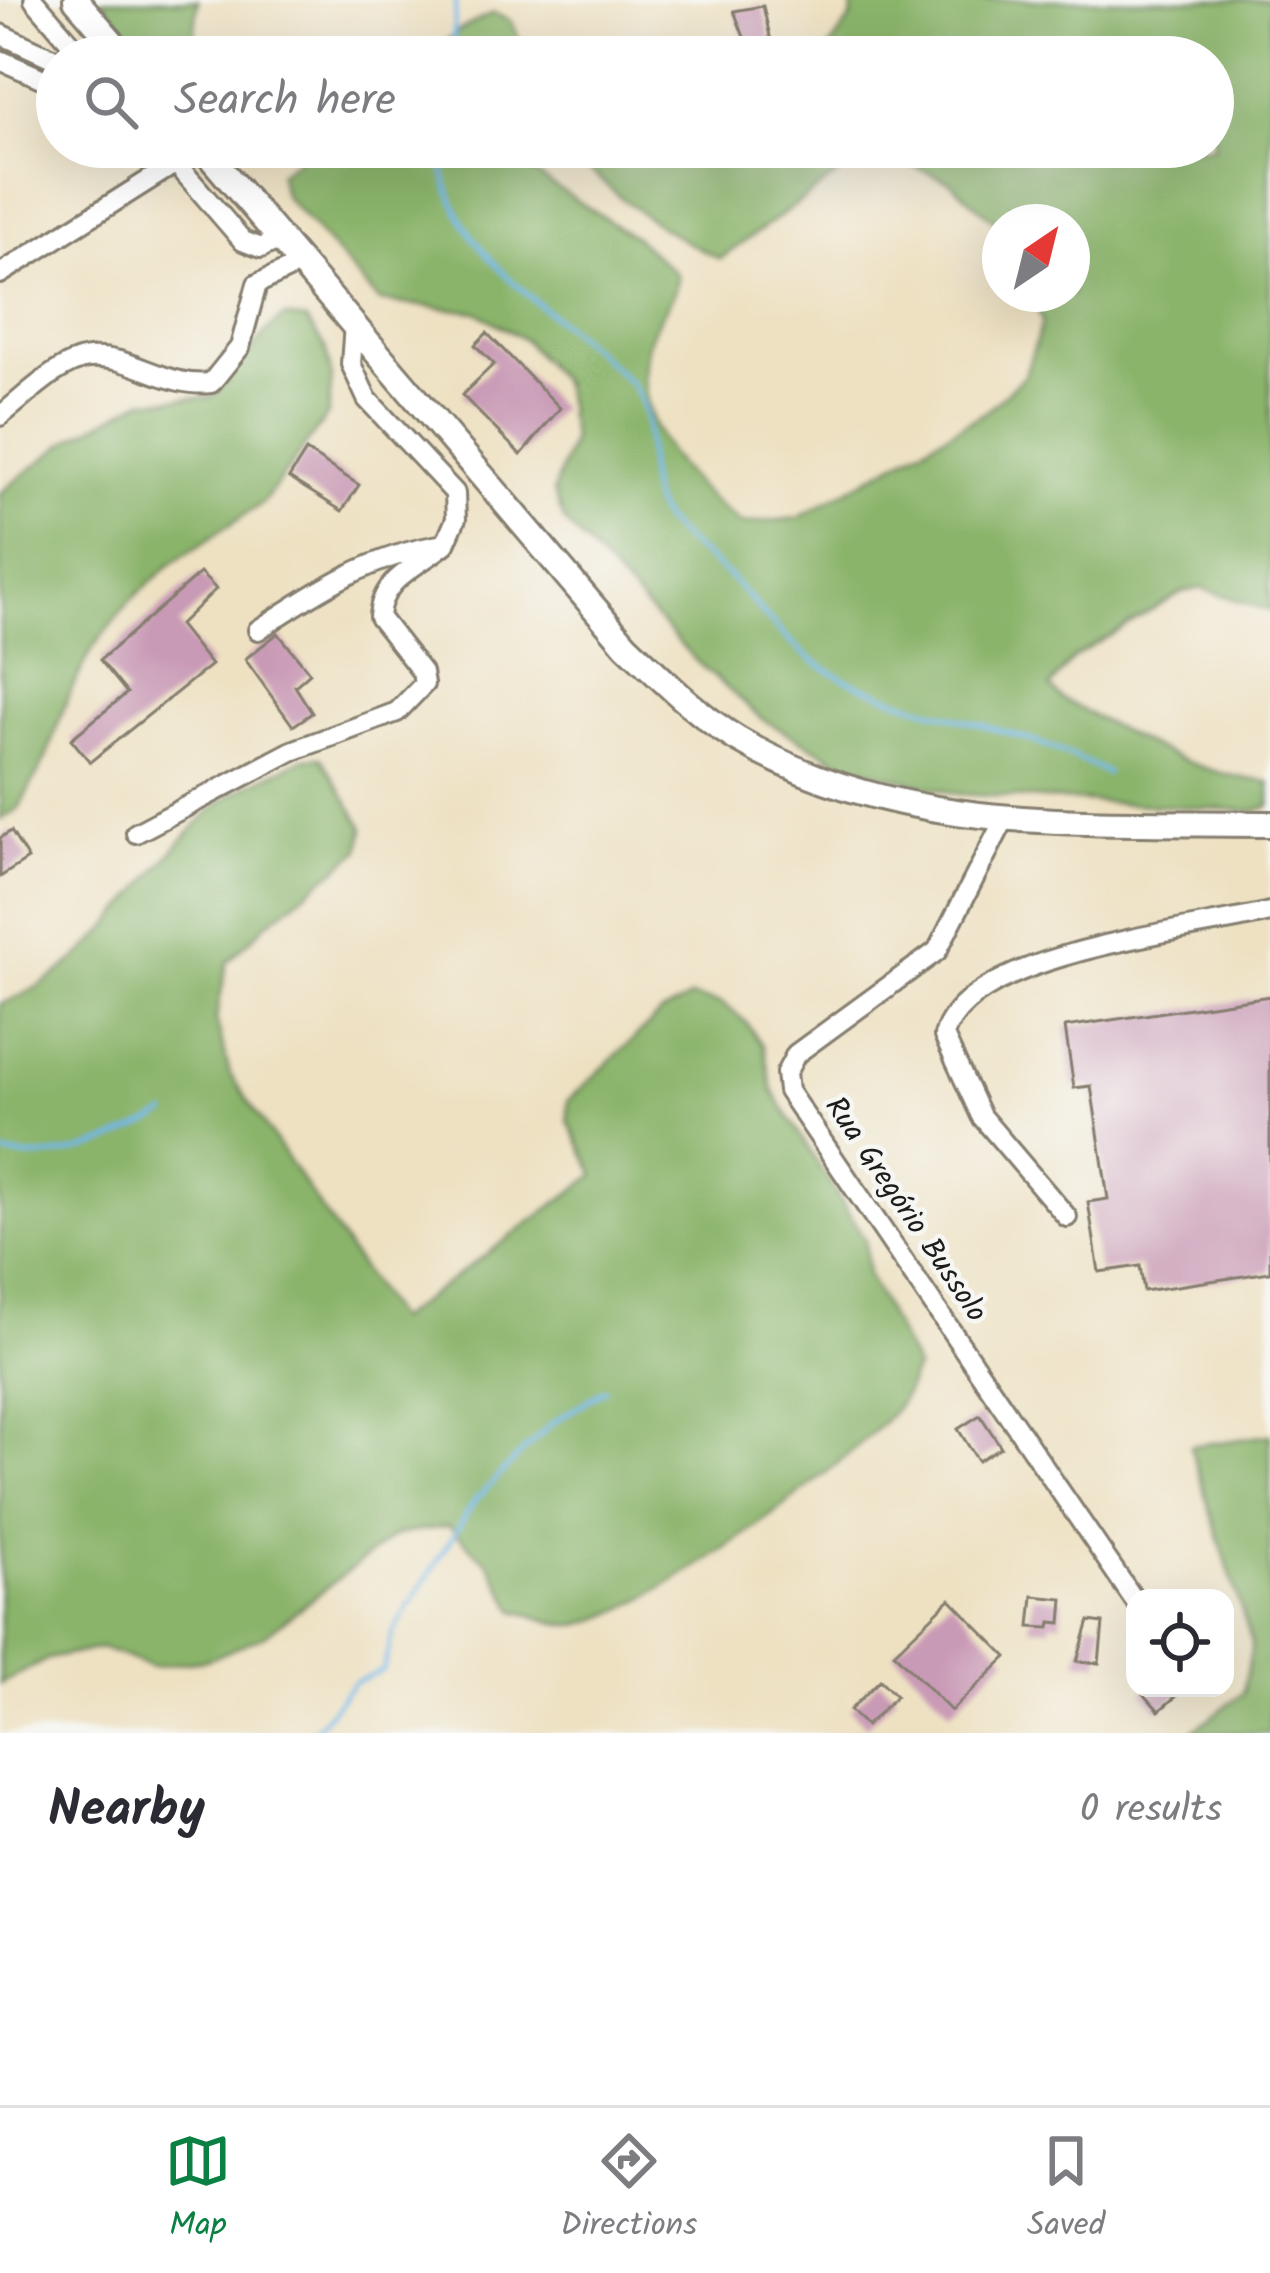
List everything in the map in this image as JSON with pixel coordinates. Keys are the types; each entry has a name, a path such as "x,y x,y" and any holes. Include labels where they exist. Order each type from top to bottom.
{"main road":[{"path":"76,0 107,36"},
{"path":"220,168 626,645 689,704 734,737 846,789 956,815 1004,820 1270,824"}],"street":[{"path":"34,0 65,36"},
{"path":"0,34 36,50"},
{"path":"0,60 36,76"},
{"path":"0,274 168,168"},
{"path":"180,168 244,241 261,248 280,239"},
{"path":"0,416 87,358 118,361 163,380 211,383 240,347 257,284 301,263"},
{"path":"136,833 292,751 397,712 424,684 422,672 379,617 380,602 386,587 446,544 456,519 454,493 367,399 351,364 354,324"},
{"path":"258,630 341,574 401,551 446,544"},
{"name":"Rua Gregório Bussolo","path":"1004,820 937,951 796,1054 786,1073 788,1091 1127,1589"},
{"path":"1067,1217 970,1097 944,1036 956,1009 992,982 1048,960 1270,912"}],"green space":[{"path":"101,0 198,0 194,36 130,36"},
{"path":"854,0 1270,0 1270,611 1201,588 1182,592 1073,658 1050,687 1062,699 1162,751 1214,771 1270,782 1270,806 1255,811 956,794 845,764 762,719 698,663 565,522 553,492 572,439 562,383 524,340 477,312 379,301 284,195 279,174 287,168 526,168 636,238 677,274 674,293 648,343 644,372 654,424 681,468 742,524 798,518 985,412 1025,375 1042,323 1039,312 1090,312 1090,204 982,204 982,210 949,181 918,168 1234,168 1234,36 838,36 851,18"},
{"path":"494,13 512,22 518,36 453,36"},
{"path":"589,168 856,168 843,171 720,259 638,210"},
{"path":"284,317 306,320 325,347 332,377 328,415 263,503 171,564 128,603 94,646 19,808 0,820 0,493 66,442 143,400 212,397"},
{"path":"321,757 364,828 360,850 267,923 227,963 216,1019 230,1074 396,1320 595,1175 568,1121 568,1101 660,1014 691,997 721,1003 744,1020 763,1046 773,1091 865,1240 868,1276 916,1368 901,1401 879,1426 797,1496 692,1569 600,1618 570,1625 516,1611 489,1564 448,1526 395,1535 265,1635 210,1659 152,1667 101,1648 48,1659 0,1684 0,1004 34,989 92,944 224,799 304,758"},
{"path":"1270,1435 1270,1733 1190,1733 1243,1693 1252,1644 1190,1446"}],"building":[{"path":"763,6 770,36 744,36 734,11"},
{"path":"487,333 560,408 521,455 462,395 494,364 475,345"},
{"path":"306,451 359,485 342,511 289,478"},
{"path":"200,573 216,589 179,625 211,665 90,762 71,739 127,693 100,660"},
{"path":"278,633 310,673 295,686 312,713 293,726 245,659"},
{"path":"11,831 28,859 0,877 0,838"},
{"path":"1270,996 1270,1272 1144,1291 1140,1266 1099,1272 1088,1202 1108,1199 1091,1086 1074,1088 1065,1027"},
{"path":"980,1415 1001,1447 978,1461 958,1429"},
{"path":"1033,1596 1063,1599 1061,1623 1030,1627"},
{"path":"950,1599 1007,1657 951,1711 894,1653"},
{"path":"1089,1621 1103,1623 1099,1663 1077,1661"},
{"path":"880,1680 896,1696 866,1726 850,1710"},
{"path":"1147,1697 1175,1697 1159,1711"}],"waterway":[{"path":"453,36 456,0"},
{"path":"445,168 463,221 484,252 639,396 645,412 649,481 659,513 795,646 824,668 874,691 1042,744 1107,773"},
{"path":"0,1154 46,1156 86,1149 167,1114"},
{"path":"312,1733 353,1683 383,1670 393,1632 476,1499 551,1424 605,1389"}]}
